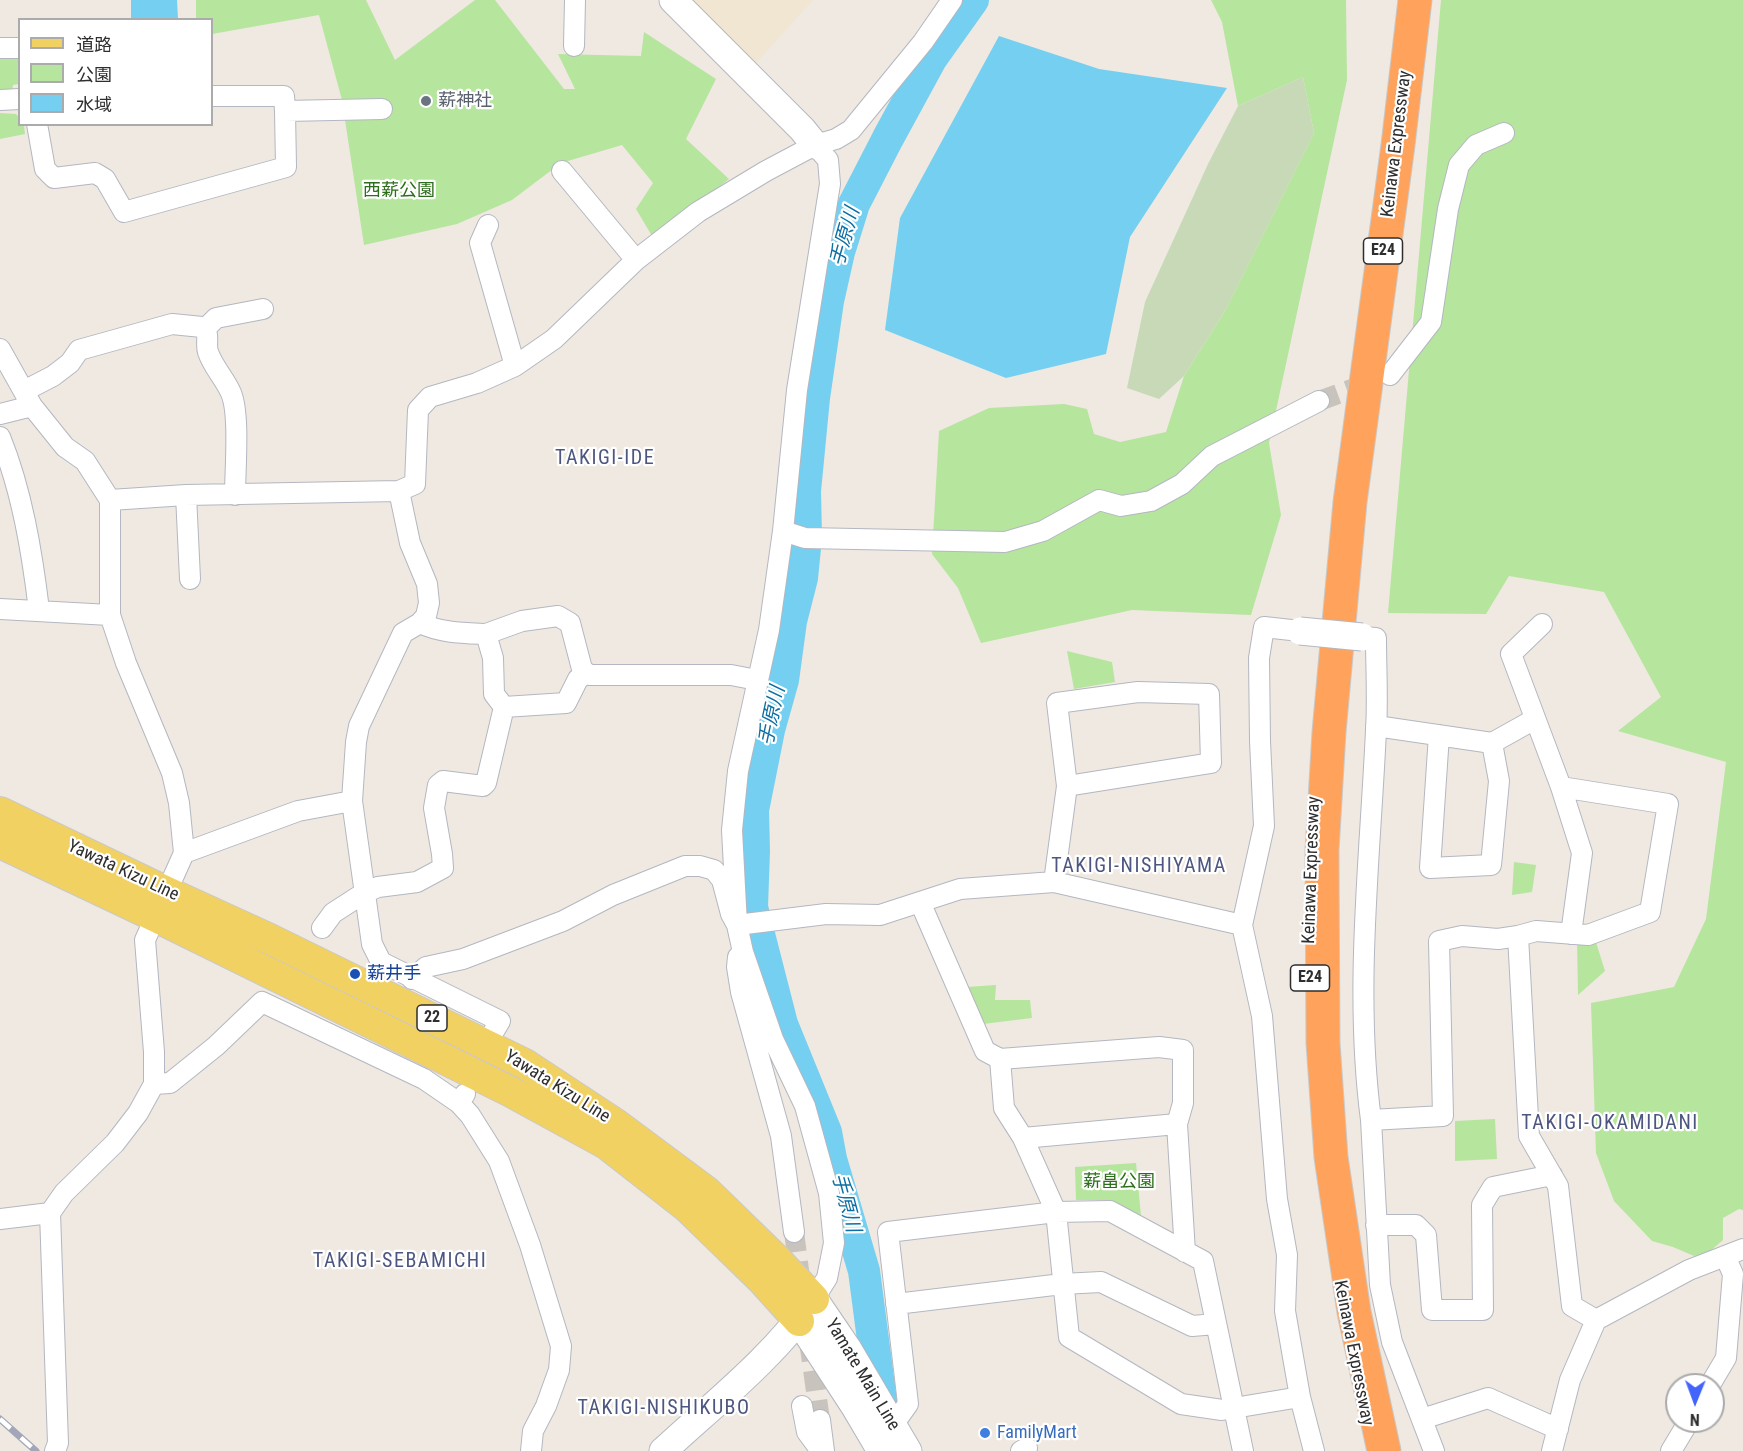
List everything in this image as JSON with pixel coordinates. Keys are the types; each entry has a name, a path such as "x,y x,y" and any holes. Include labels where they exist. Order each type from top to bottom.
{"highway":[{"name":"Keinawa Expressway","path":"1384,1451 1354,1312 1331,1156 1323,1043 1322,850 1331,697 1350,502 1415,0"},
{"name":"Keinawa Expressway","path":"1350,502 1332,588 1318,731 1310,850 1309,958 1312,1044 1323,1168 1343,1314 1374,1451"}],"main road":[{"name":"Yawata Kizu Line","path":"0,812 161,905 606,1144 688,1208 762,1280 807,1310"},
{"name":"Yawata Kizu Line","path":"0,843 161,905"}],"street":[{"path":"573,46 575,0"},
{"path":"663,1451 772,1350 807,1310 827,1278 834,1243 829,1192 805,1106 773,1039 741,930 732,830 738,771 769,630 783,531 797,390 830,184 828,160 802,129 673,0"},
{"path":"110,500 186,495 399,491 415,484 418,410 430,397 477,383 515,366 554,339 636,260 698,212 766,171 815,145 836,139 851,130 923,42 952,0"},
{"path":"0,48 18,48"},
{"path":"38,126 45,169 54,178 95,173 105,179 124,212 286,167 284,96 213,96"},
{"path":"0,100 18,99"},
{"path":"285,111 382,109"},
{"path":"1390,375 1431,322 1448,208 1459,165 1476,145 1504,133"},
{"path":"562,171 636,260"},
{"path":"488,225 480,243 515,366"},
{"path":"205,329 216,318 263,309"},
{"path":"0,414 28,399 70,363 79,350 172,324 202,327 208,335 208,351 236,407 235,495"},
{"path":"0,349 28,399 64,447 85,461 110,500 111,615 126,663 172,773 179,802 184,853 145,940 154,1052 154,1084 138,1113 115,1143 64,1193 50,1213 58,1443 55,1451"},
{"path":"783,531 805,538 1005,542 1043,531 1099,500 1121,506 1151,501 1182,484 1212,456 1319,401"},
{"path":"0,437 14,478 39,610"},
{"path":"399,491 410,543 427,584 429,603 426,616 420,623 403,633 359,726 356,742 352,801 372,944 381,962 500,1021 494,1031"},
{"path":"186,495 190,579"},
{"path":"0,609 111,615"},
{"path":"420,623 431,628 456,633 486,634 522,621 558,615 570,623 582,669 589,675 730,675 757,680"},
{"path":"1542,624 1511,654 1561,787 1582,854 1571,934"},
{"path":"1314,1451 1300,1397 1285,1311 1287,1255 1277,1199 1262,1016 1242,925 1264,826 1259,658 1264,627 1377,638 1376,726 1362,973 1367,1092 1371,1120 1380,1285 1392,1342 1434,1451"},
{"path":"486,634 493,658 494,694 504,707"},
{"path":"504,707 566,704 578,679 587,673"},
{"path":"1054,882 1066,786 1058,703 1138,692 1209,694 1211,763 1066,786"},
{"path":"322,928 333,913 364,893 378,887 417,882 442,868 442,854 434,808 438,785 443,781 483,786 486,783 504,707"},
{"path":"1376,726 1492,743 1536,719"},
{"path":"1439,735 1430,868 1491,865 1499,781 1492,743"},
{"path":"1371,1120 1443,1116 1439,941 1461,936 1498,939 1536,931 1588,935 1650,912 1668,804 1561,787"},
{"path":"184,853 298,812 352,801"},
{"path":"412,979 426,967 464,959 563,921 613,895 685,866 700,866 714,870 722,880 730,914 741,930 737,967 741,992 781,1136 794,1232"},
{"path":"741,930 826,914 880,915 960,889 1054,882 1242,925"},
{"path":"920,902 985,1051 1000,1059 1159,1047 1183,1050 1183,1103 1177,1125 1185,1252"},
{"path":"1518,936 1529,1136 1558,1186 1572,1306 1596,1320"},
{"path":"154,1084 170,1083 216,1046 262,1002 462,1098 499,1161 530,1245 561,1346 560,1370 533,1431 531,1451"},
{"path":"1000,1059 1004,1108 1023,1138 1056,1212 1069,1337 1181,1404 1222,1410 1300,1397"},
{"path":"1023,1138 1177,1125"},
{"path":"1376,1225 1416,1225 1426,1235 1431,1310 1483,1310 1482,1205 1493,1187 1552,1175"},
{"path":"888,1444 908,1404 888,1232 1056,1212 1110,1210 1203,1261 1243,1451"},
{"path":"0,1219 50,1213"},
{"path":"1552,1451 1570,1380 1596,1320 1689,1270 1734,1252 1726,1358 1717,1373"},
{"path":"896,1304 1101,1281 1192,1326 1216,1324"},
{"name":"Yamate Main Line","path":"807,1310 848,1348 888,1444"},
{"name":"Yamate Main Line","path":"807,1310 855,1407 888,1444"},
{"path":"1422,1419 1488,1398 1558,1429"},
{"path":"802,1406 807,1432 823,1451"},
{"path":"819,1420 823,1451"},
{"path":"1671,1451 1682,1433"}],"shaded area":[{"path":"687,0 813,0 756,63"}],"green space":[{"name":"西薪公園","path":"196,0 366,0 395,60 475,0 495,0 564,89 575,89 558,54 641,56 644,32 716,79 686,139 729,179 652,236 636,209 653,183 622,145 561,163 512,200 457,224 364,245 342,100 319,15 213,34 213,18 196,18"},
{"path":"1211,0 1346,0 1347,80 1269,443 1281,515 1251,615 1132,610 981,643 958,588 932,554 939,431 989,408 1064,404 1087,409 1094,434 1120,442 1166,432 1184,376 1225,311 1314,133 1303,77 1238,106 1222,22"},
{"path":"1441,0 1743,0 1743,1210 1739,1209 1723,1218 1723,1240 1708,1253 1694,1256 1652,1241 1614,1201 1596,1153 1591,1003 1674,987 1706,919 1726,762 1618,731 1661,697 1604,592 1509,576 1486,614 1388,613"},
{"path":"0,51 18,52 18,84 13,85 12,94 0,95"},
{"path":"1303,77 1314,133 1225,311 1184,376 1159,399 1127,388 1145,302 1208,164 1238,106"},
{"path":"0,113 16,114 18,126 24,126 25,134 0,139"},
{"path":"1067,651 1112,662 1115,682 1074,689"},
{"path":"1514,862 1536,865 1532,892 1512,895"},
{"path":"1594,936 1605,971 1578,995 1577,937"},
{"path":"996,985 995,1000 1030,1000 1032,1018 983,1024 967,987"},
{"path":"1495,1119 1497,1159 1455,1161 1455,1121"},
{"name":"薪畠公園","path":"1136,1163 1141,1216 1110,1200 1076,1200 1075,1167"}],"water":[{"path":"131,0 177,0 178,18 131,18"},
{"path":"999,36 1099,69 1227,88 1130,237 1106,354 1006,378 885,330 900,218"}],"waterway":[{"name":"手原川","path":"883,1416 864,1271 831,1159 826,1132 782,1024 752,907 753,810 769,730 783,680 791,621 802,578 806,538 805,491 814,398 828,301 839,252 854,204 888,138 931,59 973,0"}],"tunnel":[{"path":"1319,401 1374,381"},
{"path":"794,1232 801,1285"},
{"path":"809,1341 820,1420"}],"railway":[{"path":"0,1419 36,1451"}],"place":[{"name":"薪神社","path":"426,101"},
{"name":"薪井手","path":"355,974"},
{"name":"FamilyMart","path":"985,1433"}],"district":[{"name":"TAKIGI-IDE","path":"605,459"},
{"name":"TAKIGI-NISHIYAMA","path":"1139,867"},
{"name":"TAKIGI-OKAMIDANI","path":"1610,1124"},
{"name":"TAKIGI-SEBAMICHI","path":"400,1262"},
{"name":"TAKIGI-NISHIKUBO","path":"664,1409"}]}
